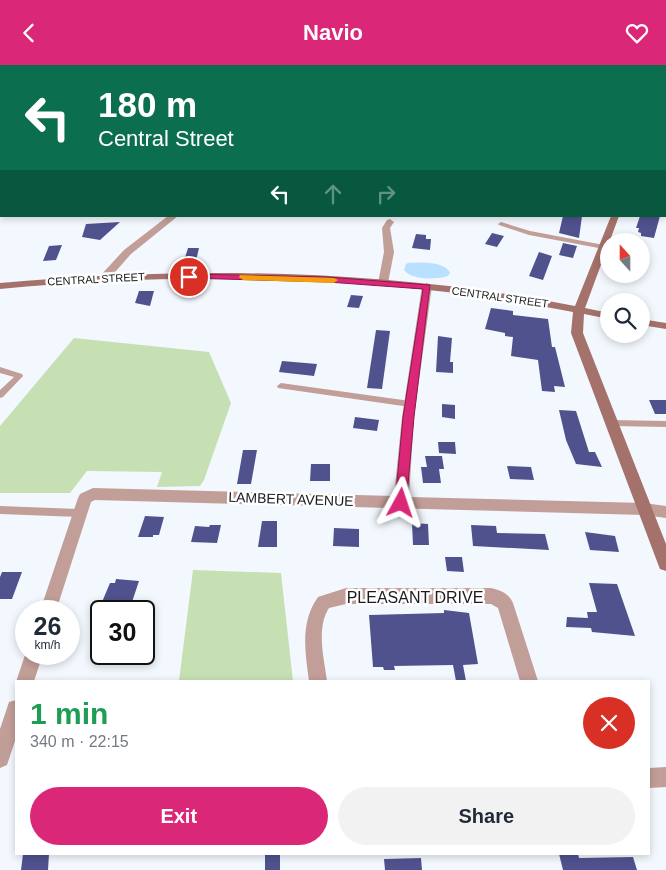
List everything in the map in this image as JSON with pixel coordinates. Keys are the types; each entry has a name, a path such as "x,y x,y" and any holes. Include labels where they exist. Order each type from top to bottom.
{"main road":[{"path":"609,233 616,217"},
{"path":"600,257 579,310 577,333 666,564"},
{"name":"CENTRAL STREET","path":"0,286 104,278 225,277 384,283 427,286 502,296 600,314"},
{"path":"650,323 666,326"}],"street":[{"path":"154,65 177,65"},
{"path":"104,278 119,258 139,240 173,217"},
{"path":"384,283 389,252 386,228 390,222"},
{"path":"401,503 410,404 427,286"},
{"name":"LAMBERT AVENUE","path":"79,513 88,495 644,509 666,513"},
{"path":"51,600 79,513"},
{"name":"PLEASANT DRIVE","path":"318,680 314,638 316,613 324,602 346,596 490,596 502,600 507,608 528,680"},
{"path":"26,680 31,665"},
{"path":"0,758 15,712"},
{"path":"650,777 666,777"}],"lane":[{"path":"501,224 534,235 600,246"},
{"path":"0,370 19,376 0,395"},
{"path":"281,386 410,404"},
{"path":"612,423 666,424"},
{"path":"0,510 79,513"}],"green space":[{"path":"74,338 209,352 231,403 204,480 200,486 157,487 162,472 87,471 70,493 0,493 0,426"},
{"path":"193,570 281,573 293,680 179,680"}],"water":[{"path":"408,263 438,264 450,273 448,276 437,278 412,276 404,270"}],"building":[{"path":"563,217 582,217 579,238 559,233"},
{"path":"640,217 660,217 654,238 650,237 650,233 638,232 639,228 636,228"},
{"path":"120,222 100,240 82,237 86,224"},
{"path":"492,233 504,236 497,247 485,244"},
{"path":"416,234 426,235 426,239 431,239 430,250 412,248"},
{"path":"563,243 577,246 573,258 559,255"},
{"path":"62,245 56,260 43,261 49,246"},
{"path":"188,248 199,248 196,261 184,261"},
{"path":"539,252 552,256 543,280 529,276"},
{"path":"139,291 154,291 150,306 135,303"},
{"path":"351,295 363,296 359,308 347,307"},
{"path":"491,308 513,311 513,315 548,319 552,347 555,347 565,387 554,386 555,392 542,391 538,360 511,356 513,337 505,336 505,333 485,329"},
{"path":"376,330 390,331 382,389 367,388"},
{"path":"438,336 452,338 450,362 453,362 453,373 436,372"},
{"path":"282,361 317,364 314,376 279,372"},
{"path":"649,400 666,400 666,414 655,414"},
{"path":"442,404 455,405 455,419 442,417"},
{"path":"559,410 576,411 589,452 595,452 602,467 576,464 566,440"},
{"path":"355,417 379,420 377,431 353,428"},
{"path":"438,442 455,442 456,454 439,453"},
{"path":"243,450 257,450 251,484 237,484"},
{"path":"425,456 442,456 444,469 439,469 441,483 423,483 421,467 427,467"},
{"path":"311,464 330,464 330,481 310,481"},
{"path":"507,466 531,467 534,480 510,479"},
{"path":"145,516 164,517 159,535 138,537"},
{"path":"262,521 277,521 277,547 258,547"},
{"path":"412,523 428,524 429,545 413,545"},
{"path":"210,525 221,525 217,543 191,542 195,526 209,527"},
{"path":"471,525 496,526 497,533 545,534 549,550 473,546"},
{"path":"334,528 359,529 359,547 333,546"},
{"path":"585,532 615,536 619,552 590,550"},
{"path":"445,557 462,557 464,572 447,571"},
{"path":"2,572 22,572 12,599 0,599 0,577"},
{"path":"116,579 139,581 133,600 103,600 110,583 115,583"},
{"path":"589,583 617,584 635,636 592,632 591,628 566,627 567,617 588,618 587,612 597,612"},
{"path":"444,610 469,613 478,664 463,665 466,680 456,680 453,665 394,666 395,670 373,667 369,615 444,613"},
{"path":"23,855 49,855 48,870 21,870"},
{"path":"265,855 280,855 280,870 265,870"},
{"path":"559,855 578,855 579,858 633,857 637,870 563,870"},
{"path":"421,858 422,870 385,870 384,859"}],"slow traffic":[{"path":"243,277 334,280"}],"route":[{"path":"189,277 328,280 427,286 408,417 401,503"}]}
